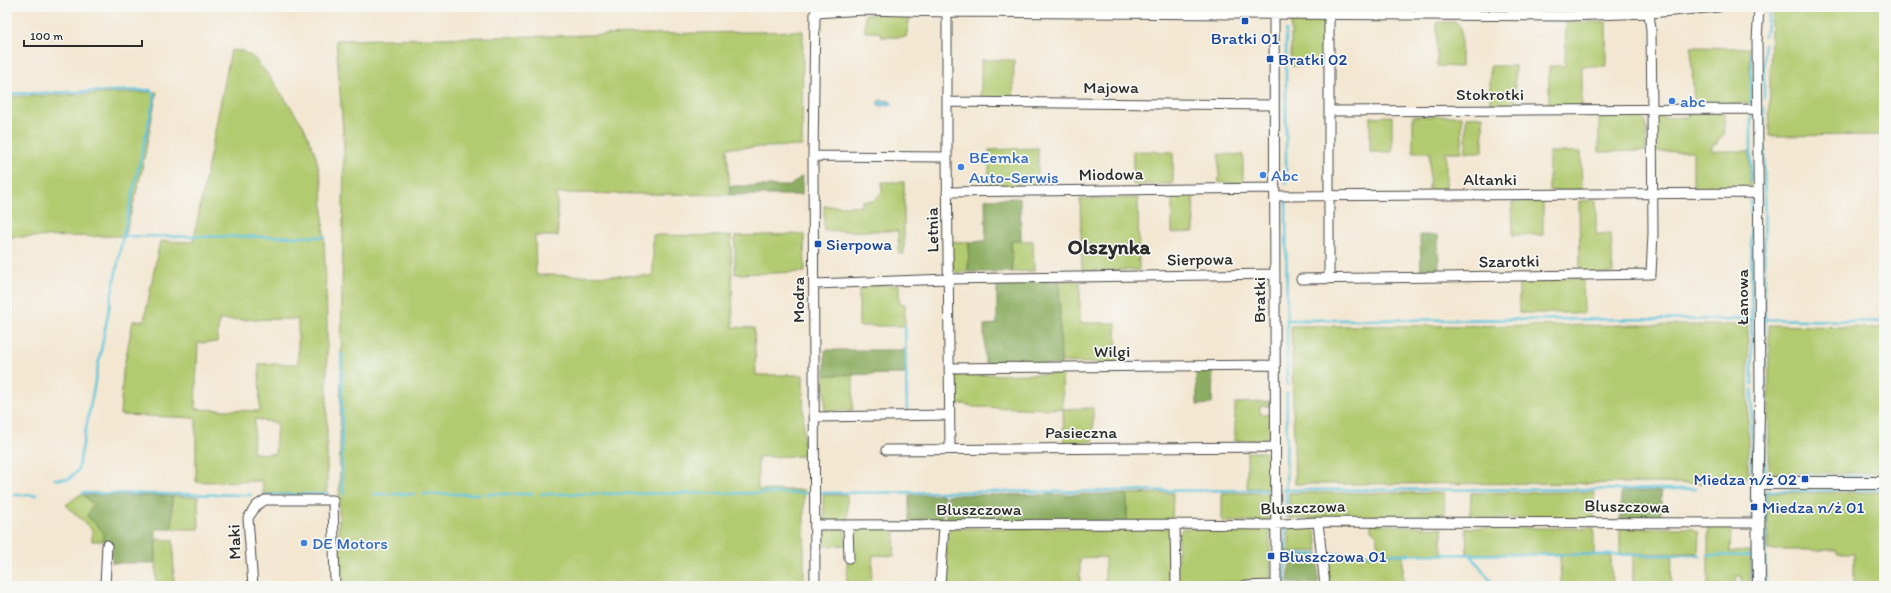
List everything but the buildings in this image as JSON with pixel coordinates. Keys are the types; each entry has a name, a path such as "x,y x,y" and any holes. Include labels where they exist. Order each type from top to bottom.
{"street":[{"path":"947,12 1568,16 1649,13 1719,7"},
{"name":"Łanowa","path":"1759,7 1757,40 1760,375 1758,483 1759,586"},
{"name":"Modra","path":"814,586 815,417 813,156 815,13 864,10 947,12"},
{"name":"Letnia","path":"947,12 947,192 950,448"},
{"path":"1649,13 1652,67 1652,194"},
{"name":"Bratki","path":"1274,14 1276,585"},
{"path":"1328,14 1329,279"},
{"name":"Majowa","path":"948,102 1274,105"},
{"name":"Stokrotki","path":"1329,111 1757,109"},
{"path":"813,156 947,157"},
{"name":"Miodowa","path":"947,192 1275,192"},
{"name":"Altanki","path":"1275,192 1328,196 1758,193"},
{"name":"Szarotki","path":"1301,279 1651,274 1652,194"},
{"name":"Sierpowa","path":"814,284 948,279 1275,274"},
{"name":"Wilgi","path":"949,368 1275,365"},
{"path":"815,417 949,415"},
{"name":"Pasieczna","path":"886,450 950,448 1275,446"},
{"path":"1758,483 1884,483"},
{"name":"Maki","path":"253,586 248,518 256,506 265,500 334,500 335,586"},
{"path":"1318,522 1325,586"},
{"name":"Bluszczowa","path":"815,526 1266,525 1276,523 1318,522 1758,523"},
{"path":"1176,524 1176,586"},
{"path":"848,525 849,558"},
{"path":"940,586 944,526"},
{"path":"105,586 107,545"},
{"path":"1242,586 1276,585"}],"green space":[{"path":"1774,7 1884,7 1884,135 1769,136 1771,21"},
{"path":"865,14 910,16 906,37 881,37 880,32 865,32"},
{"path":"1291,19 1323,19 1326,22 1327,66 1291,66"},
{"path":"1437,22 1456,22 1461,28 1461,67 1437,66"},
{"path":"1566,22 1606,22 1606,66 1582,66 1582,106 1549,104 1549,66 1565,66"},
{"path":"803,31 802,146 727,148 730,195 557,193 558,236 535,236 536,275 653,276 653,235 731,236 733,327 754,328 756,375 803,375 804,456 758,457 758,490 804,490 804,586 338,586 344,145 336,40"},
{"path":"1691,47 1749,48 1752,103 1694,105"},
{"path":"231,50 242,51 254,58 270,77 303,125 315,153 322,184 327,319 327,494 263,494 262,481 196,482 196,418 120,415 123,371 133,321 144,321 160,241 193,242","holes":["298,319 298,364 259,364 260,411 195,409 198,343 217,342 219,320","255,419 277,423 275,454 253,453"]},
{"path":"981,60 1014,60 1013,98 981,98"},
{"path":"1490,66 1515,66 1515,105 1490,105"},
{"path":"157,92 141,174 125,236 7,237 7,97"},
{"path":"1658,113 1661,113 1662,118 1688,117 1688,113 1725,113 1723,136 1717,141 1717,144 1712,144 1712,151 1750,151 1750,189 1693,189 1693,151 1655,152 1655,117"},
{"path":"1392,116 1392,152 1370,152 1370,117"},
{"path":"1413,116 1462,116 1462,152 1446,152 1446,190 1429,190 1430,152 1413,152"},
{"path":"1483,116 1483,152 1466,152 1466,117"},
{"path":"1640,116 1646,122 1646,151 1599,152 1599,117"},
{"path":"1038,148 1038,187 989,187 989,150"},
{"path":"1133,151 1173,152 1173,184 1133,185"},
{"path":"1549,152 1581,152 1582,190 1549,191"},
{"path":"1219,154 1243,155 1243,183 1219,183"},
{"path":"802,176 802,195 730,195 730,186 790,186"},
{"path":"882,182 904,182 904,254 899,254 898,231 824,231 824,206 862,206 862,201 873,201 882,192"},
{"path":"1193,194 1194,232 1172,233 1172,195"},
{"path":"1020,198 1021,241 1011,241 1012,272 968,272 969,242 986,241 985,199"},
{"path":"1138,198 1139,270 1082,271 1080,199"},
{"path":"1596,200 1596,234 1610,234 1613,273 1580,273 1579,201"},
{"path":"1543,201 1543,235 1513,235 1512,202"},
{"path":"804,234 805,272 735,274 735,236"},
{"path":"1420,235 1438,235 1439,271 1421,272"},
{"path":"1011,241 1033,241 1034,271 1012,272"},
{"path":"951,242 969,242 968,272 957,273 953,270"},
{"path":"1583,278 1584,313 1519,313 1519,282 1551,282 1551,279"},
{"path":"1059,281 1080,281 1080,323 1116,323 1117,364 1061,362"},
{"path":"1059,281 1061,365 985,363 984,325 997,324 997,282"},
{"path":"859,285 899,285 899,304 905,304 905,326 859,326"},
{"path":"1748,325 1748,477 1713,477 1713,483 1295,484 1291,326"},
{"path":"1769,325 1884,328 1884,473 1769,473"},
{"path":"825,350 906,350 906,374 825,375"},
{"path":"1213,371 1212,404 1197,405 1196,372"},
{"path":"853,374 853,410 825,411 825,375"},
{"path":"1062,374 1063,409 974,407 964,404 953,406 952,375"},
{"path":"1270,400 1270,406 1260,406 1260,414 1270,414 1270,435 1264,440 1235,441 1235,403 1267,402"},
{"path":"1093,408 1093,442 1064,442 1063,409"},
{"path":"1247,452 1264,452 1270,458 1270,488 1247,488"},
{"path":"1621,491 1661,491 1661,519 1620,519"},
{"path":"1594,492 1594,519 1470,519 1471,493"},
{"path":"1884,492 1884,586 1854,586 1854,553 1837,553 1836,550 1768,550 1767,493"},
{"path":"1173,493 1172,522 1127,522 1127,494"},
{"path":"1222,493 1270,493 1270,516 1268,520 1222,522"},
{"path":"1289,493 1444,493 1445,519 1289,519"},
{"path":"1127,494 1127,522 946,523 947,495"},
{"path":"79,495 84,495 94,505 87,516 104,532 103,541 92,541 92,530 66,505"},
{"path":"84,495 172,496 172,529 156,529 155,563 112,563 112,542 103,541 103,532 87,516 93,505"},
{"path":"823,495 847,495 848,521 824,523"},
{"path":"909,495 944,495 942,522 909,523"},
{"path":"172,496 198,497 199,529 172,529"},
{"path":"1371,524 1442,528 1442,554 1378,553 1377,535 1371,530"},
{"path":"1731,526 1730,552 1750,551 1750,586 1742,586 1742,576 1736,576 1736,586 1708,586 1708,527"},
{"path":"850,527 895,527 894,556 873,555 871,586 847,586 847,562 850,562"},
{"path":"1289,527 1311,527 1316,533 1318,551 1289,552"},
{"path":"824,528 841,528 845,531 846,545 825,546"},
{"path":"951,528 1172,528 1172,586 1105,586 1105,557 1080,558 1080,586 944,586 948,531"},
{"path":"1183,528 1270,529 1271,580 1183,584 1177,577 1178,536"},
{"path":"1466,528 1594,528 1594,554 1467,554"},
{"path":"1620,528 1692,528 1699,533 1698,553 1620,554"},
{"path":"156,539 173,540 174,586 156,586"},
{"path":"1403,555 1403,586 1333,586 1327,581 1325,556"},
{"path":"1560,555 1611,556 1612,584 1561,584"},
{"path":"1290,556 1319,556 1318,584 1288,583"},
{"path":"1633,556 1672,556 1671,585 1633,584"}],"water":[{"path":"880,100 890,101 893,105 880,106 877,103"}],"waterway":[{"path":"1765,36 1770,7"},
{"path":"1751,103 1752,21"},
{"path":"1286,30 1286,184"},
{"path":"1764,44 1764,99"},
{"path":"7,94 150,90 155,95 123,236 78,470 69,479 55,479"},
{"path":"1764,107 1765,371"},
{"path":"1751,114 1751,181"},
{"path":"1286,200 1287,320"},
{"path":"1751,200 1752,384"},
{"path":"123,236 325,237"},
{"path":"1287,385 1287,320 1752,319"},
{"path":"1765,319 1884,322"},
{"path":"905,326 907,412"},
{"path":"342,354 342,488 344,494"},
{"path":"1765,378 1765,473 1767,476 1884,477"},
{"path":"1752,389 1752,482"},
{"path":"1286,484 1287,393"},
{"path":"1286,487 1286,517"},
{"path":"1752,487 1752,518"},
{"path":"1282,490 1696,489"},
{"path":"1765,586 1766,491 1884,489"},
{"path":"819,493 1267,490"},
{"path":"83,493 251,495"},
{"path":"541,494 806,493"},
{"path":"263,495 327,494"},
{"path":"373,494 414,494"},
{"path":"423,494 480,494"},
{"path":"487,494 532,494"},
{"path":"14,495 37,495"},
{"path":"1752,525 1753,586"},
{"path":"1285,586 1286,529"},
{"path":"1286,555 1318,554"},
{"path":"1326,554 1700,555"},
{"path":"1471,555 1494,585"},
{"path":"1708,555 1752,556"}],"place":[{"name":"Bratki 01","path":"1245,21"},
{"name":"Bratki 02","path":"1270,59"},
{"name":"abc","path":"1672,101"},
{"name":"BEemka Auto-Serwis","path":"961,167"},
{"name":"Abc","path":"1263,175"},
{"name":"Sierpowa","path":"818,244"},
{"name":"Miedza n/ż 02","path":"1805,479"},
{"name":"Miedza n/ż 01","path":"1754,507"},
{"name":"DE Motors","path":"304,543"},
{"name":"Bluszczowa 01","path":"1271,556"}],"district":[{"name":"Olszynka","path":"1109,246"}]}
